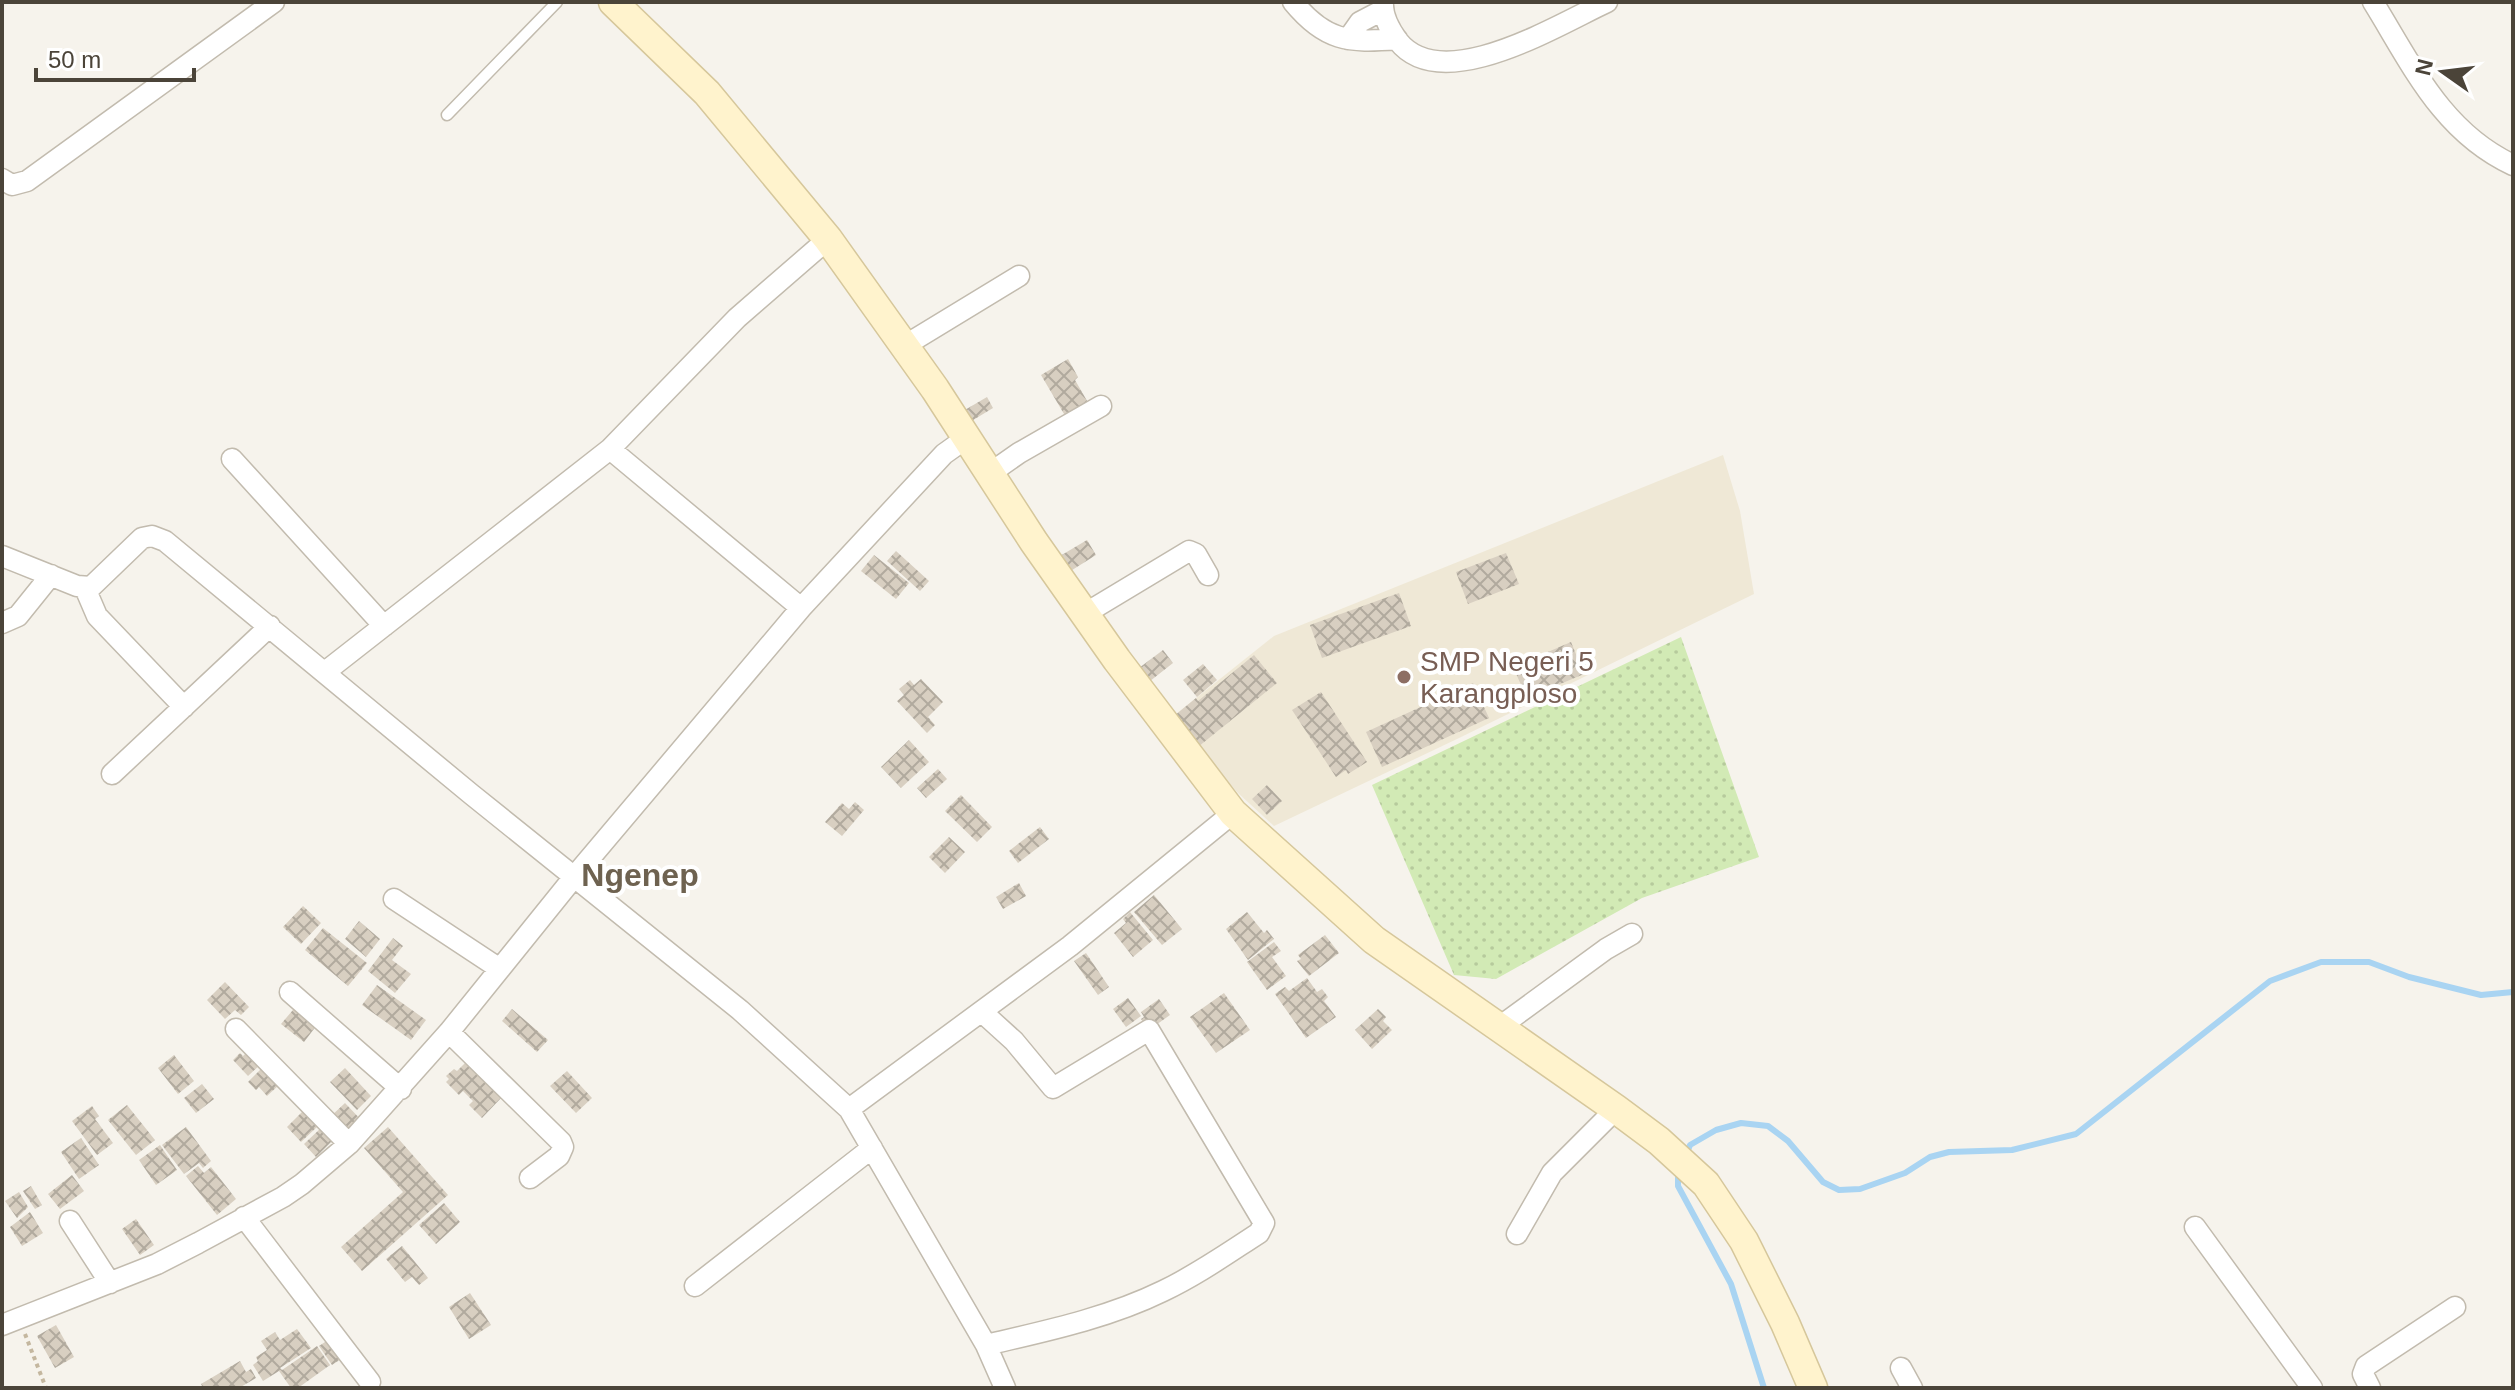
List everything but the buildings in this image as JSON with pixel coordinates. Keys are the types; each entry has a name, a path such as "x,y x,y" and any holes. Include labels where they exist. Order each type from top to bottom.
{"street":[{"path":"2,179 12,185 27,181 274,2"},
{"path":"613,2 707,93 828,239 935,389 1034,542 1117,660 1233,813 1374,940 1616,1109 1659,1141 1706,1184 1744,1241 1813,1388"},
{"path":"1293,2 1320,29 1348,39 1397,39"},
{"path":"1348,39 1360,22 1383,6 1397,39 1405,49 1426,61 1463,60 1497,54 1607,2"},
{"path":"2373,2 2423,87 2444,113 2481,146 2513,165"},
{"path":"325,672 610,449 737,318 828,239"},
{"path":"904,346 1019,276"},
{"path":"989,474 1101,406"},
{"path":"8,1318 157,1264 302,1184 349,1144 401,1089 574,877 801,608 944,454 965,439"},
{"path":"610,449 801,608"},
{"path":"232,459 384,626"},
{"path":"2,556 85,588 101,580 142,538 152,536 178,551 740,1010 849,1109 986,1345 1005,1388"},
{"path":"1086,613 1189,551 1196,554 1208,575"},
{"path":"2,623 18,616 51,575"},
{"path":"85,588 97,616 184,707"},
{"path":"112,774 270,626"},
{"path":"849,1109 1070,946 1233,813"},
{"path":"394,899 500,969"},
{"path":"1498,1028 1606,949 1632,934"},
{"path":"290,992 401,1089"},
{"path":"982,1012 1014,1041 1053,1088 1149,1030 1264,1223 1259,1233 1181,1282 1151,1296 1063,1327 986,1345"},
{"path":"236,1029 349,1144"},
{"path":"449,1032 561,1142 563,1147 559,1156 530,1178"},
{"path":"1517,1234 1552,1173 1616,1109"},
{"path":"695,1286 872,1148"},
{"path":"244,1217 370,1382"},
{"path":"70,1221 110,1283"},
{"path":"2195,1227 2312,1388"},
{"path":"2370,1388 2363,1374 2366,1366 2455,1307"},
{"path":"1901,1368 1912,1388"}],"lane":[{"path":"447,115 557,2"}],"path":[{"path":"8,1318 46,1388"}],"shaded area":[{"name":"SMP Negeri 5 Karangploso","path":"1723,455 1740,511 1754,594 1457,739 1274,826 1238,793 1171,718 1274,636"}],"green space":[{"path":"1681,637 1759,857 1642,898 1496,979 1454,975 1372,785"}],"waterway":[{"path":"1687,1153 1690,1145 1716,1130 1741,1123 1768,1126 1788,1141 1823,1182 1839,1190 1860,1189 1905,1173 1930,1157 1949,1152 2012,1150 2076,1134 2270,981 2321,962 2369,962 2409,977 2481,995 2513,992"},
{"path":"1678,1170 1678,1186 1731,1284 1764,1388"}],"place":[{"name":"SMP Negeri 5 Karangploso","path":"1404,677"}],"district":[{"name":"Ngenep","path":"640,875"}]}
